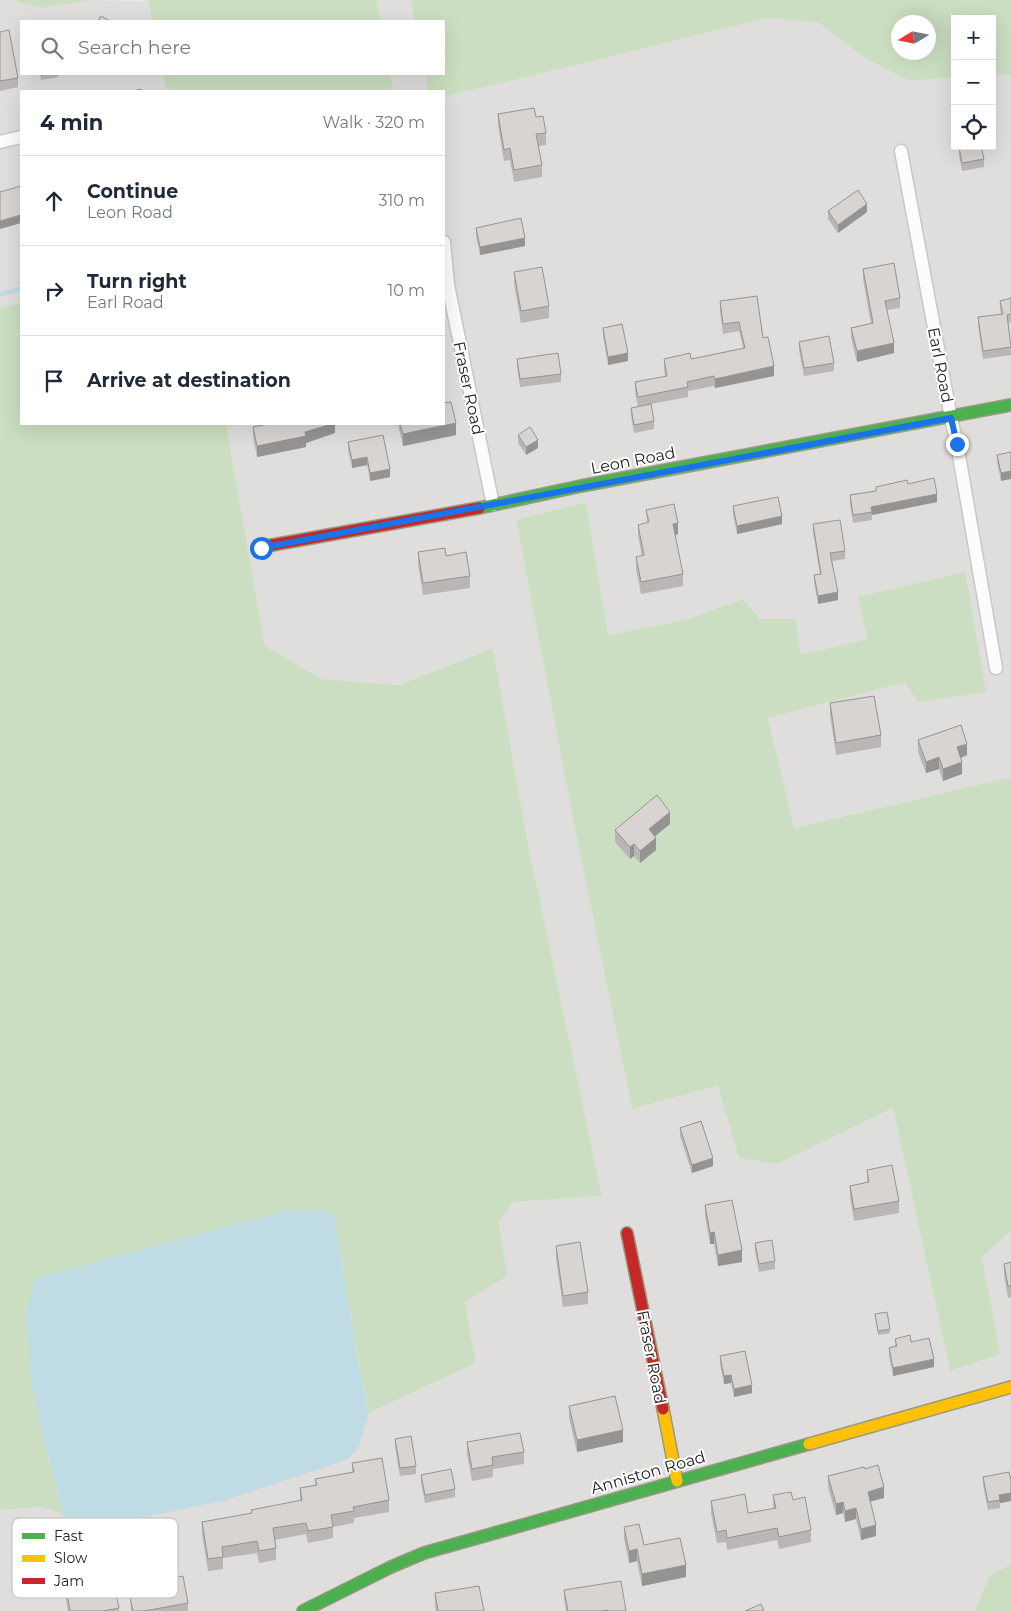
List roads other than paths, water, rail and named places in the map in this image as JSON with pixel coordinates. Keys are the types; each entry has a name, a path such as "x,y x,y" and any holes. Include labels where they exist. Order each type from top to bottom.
{"street":[{"path":"0,142 20,138"},
{"name":"Earl Road","path":"901,151 957,444 996,668"},
{"name":"Fraser Road","path":"445,253 448,285 493,505"},
{"name":"Leon Road","path":"261,548 951,418 1011,405"},
{"name":"Fraser Road","path":"627,1234 678,1481"},
{"name":"Anniston Road","path":"303,1611 391,1567 424,1553 1011,1387"}],"water":[{"path":"322,1209 335,1219 358,1359 369,1413 359,1447 349,1458 334,1464 222,1501 141,1518 65,1518 44,1440 31,1380 26,1314 36,1278 289,1210"}],"waterway":[{"path":"0,294 20,289"}]}
